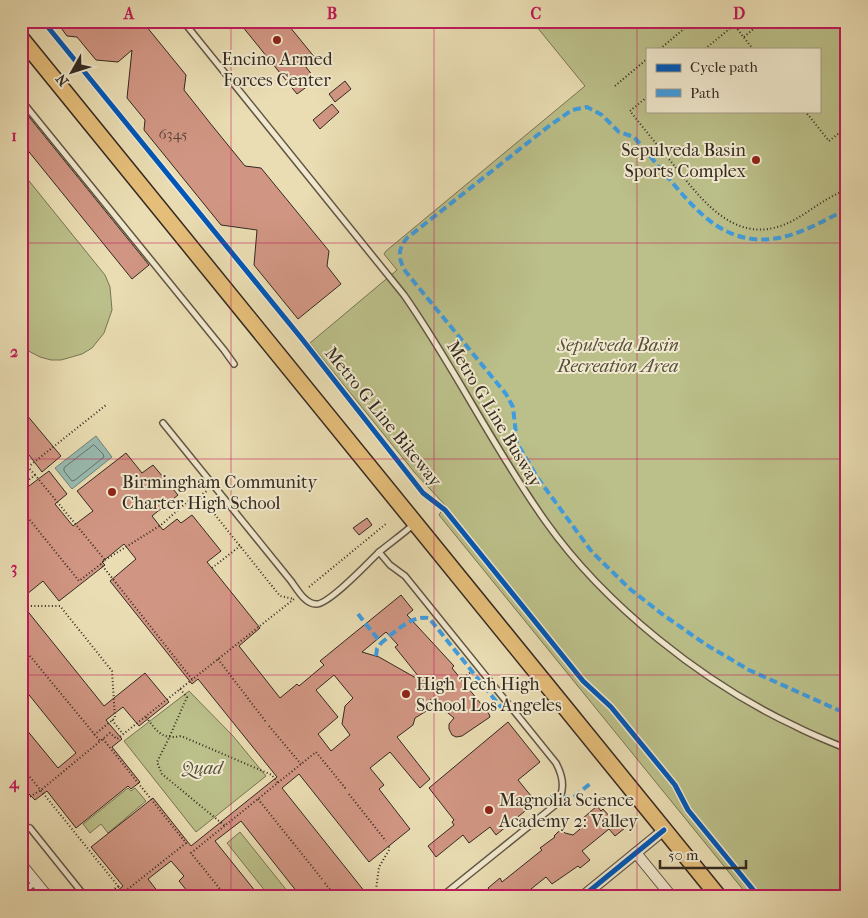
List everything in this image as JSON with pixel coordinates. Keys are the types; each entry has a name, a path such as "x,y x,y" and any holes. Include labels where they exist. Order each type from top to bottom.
{"main road":[{"path":"21,38 719,897"}],"street":[{"path":"582,897 664,830"},
{"path":"636,853 672,897"},
{"path":"21,864 48,897"}],"lane":[{"name":"Metro G Line Busway","path":"183,21 404,295 435,342 492,440 530,499 547,524 594,580 658,638 716,682 794,726 847,749"},
{"path":"21,100 234,364"},
{"path":"163,423 301,594 307,601 313,604 323,603 349,582 379,552 415,523"},
{"path":"379,552 390,565 405,576 556,763 563,780 561,797 554,806 441,897"},
{"path":"21,827 30,828 83,894 83,897"},
{"path":"21,895 35,882"}],"path":[{"path":"661,48 694,21"},
{"path":"731,21 753,48"},
{"path":"744,37 763,21"},
{"path":"706,48 734,25"},
{"path":"615,86 646,60"},
{"path":"646,98 630,111 704,201 721,216 740,226 763,230 788,224 834,194 847,190"},
{"path":"806,112 829,141 847,127"},
{"path":"106,405 28,467 106,560"},
{"path":"21,486 35,475"},
{"path":"21,802 41,790 110,732 117,739 294,599 280,596 200,496 214,485"},
{"path":"21,509 80,581 106,560 161,525 195,495"},
{"path":"308,587 387,523"},
{"path":"212,568 240,546"},
{"path":"101,564 192,679"},
{"path":"21,608 24,606 60,606 112,671 115,718 94,735"},
{"path":"21,645 100,741"},
{"path":"218,659 266,722"},
{"path":"461,680 472,671"},
{"path":"180,689 187,696 157,762 162,774 225,826"},
{"path":"146,717 159,733 169,738 181,736 272,775 278,783"},
{"path":"112,720 123,734"},
{"path":"269,726 302,764"},
{"path":"103,739 186,843 123,893"},
{"path":"224,894 191,853 316,752 346,789"},
{"path":"21,766 126,897"},
{"path":"349,794 386,841"},
{"path":"258,800 322,879"},
{"path":"375,897 379,867 389,850 388,846"},
{"path":"325,883 335,897"},
{"path":"105,897 118,886"}],"green space":[{"name":"Sepulveda Basin Recreation Area","path":"532,21 847,21 847,897 749,897 439,515 445,505 415,473 310,343 397,270 384,254 585,86"},
{"path":"21,171 105,275 110,287 112,310 104,333 92,348 82,354 61,360 40,357 21,347"},
{"name":"Quad","path":"189,691 233,736 266,776 196,832 124,741"},
{"path":"128,788 131,791 135,788 146,801 108,833 101,824 90,833 83,824"},
{"path":"240,832 288,892 282,897 270,897 227,843"}],"water":[{"path":"96,436 112,457 72,489 55,468"}],"building":[{"path":"56,21 142,21 186,75 184,90 210,123 245,166 261,168 329,251 327,266 341,284 298,319 254,265 257,230 221,225 144,130 145,120 127,98 132,50 118,62 96,60 77,37 67,36"},
{"name":"Encino Armed Forces Center","path":"238,21 285,21 316,59 306,67 316,80 297,94"},
{"path":"345,81 351,89 335,102 329,94"},
{"path":"332,104 339,112 320,129 313,120"},
{"path":"21,107 149,265 132,279 21,142"},
{"path":"21,408 61,456 42,472 29,455 21,461"},
{"path":"126,453 142,473 153,465 178,495 152,516 163,530 177,519 181,523 192,515 221,551 207,562 260,628 239,646 280,698 297,684 299,686 324,665 320,661 401,595 413,610 407,615 454,666 452,668 489,714 490,717 462,736 456,737 452,735 449,729 449,724 454,718 431,699 428,710 415,718 413,725 397,737 430,779 420,788 390,752 370,768 384,785 379,789 410,829 369,862 299,774 282,788 369,897 301,897 241,821 215,841 260,897 192,897 179,881 184,876 171,861 148,879 162,897 110,897 123,886 91,847 153,798 191,846 277,777 198,679 192,684 110,581 136,559 124,544 102,562 105,565 59,601 43,581 21,599 21,492 49,471 67,494 55,504 73,526 93,511 77,491","holes":["386,632 398,645 395,647 423,682 379,657 362,652","334,675 353,698 345,706 342,724 350,735 331,751 318,734 338,717 316,690"]},
{"path":"367,518 372,525 359,535 353,528"},
{"path":"21,603 104,706 145,673 169,702 139,726 123,707 106,720 122,739 112,747 140,782 131,789 128,786 76,828 47,791 35,800 27,792 21,797 21,723 58,768 76,753 21,685"},
{"path":"508,722 540,762 518,780 536,802 496,835 490,827 469,843 463,835 436,857 428,846 454,825 452,822 454,820 429,788"},
{"path":"597,806 601,811 603,809 610,817 613,814 625,828 615,836 609,829 582,851 590,860 552,884 546,877 531,889 538,897 495,897 488,888 500,878 502,882 542,850 540,848 555,837 558,832 562,830 573,835 586,824 582,819"}],"marked path":[{"path":"847,209 791,235 772,239 740,237 714,224 702,215 634,137 619,132 602,115 587,107 572,110 549,126 407,238 400,251 401,263 406,272 506,394 513,407 517,443 537,477 592,552 630,589 705,644 749,670 847,714"},
{"path":"358,614 381,643 410,622 416,619 429,618 504,711 510,707"},
{"path":"376,656 377,649 381,643"},
{"path":"550,797 574,797 592,782"}],"cycle path":[{"name":"Metro G Line Bikeway","path":"43,21 302,339 423,493 445,510 583,681 611,707 675,785 688,810 759,897"},
{"path":"582,897 664,830"}],"place":[{"name":"Encino Armed Forces Center","path":"277,40"},
{"name":"Sepulveda Basin Sports Complex","path":"756,160"},
{"name":"Birmingham Community Charter High School","path":"112,492"},
{"name":"High Tech High School Los Angeles","path":"406,694"},
{"name":"Magnolia Science Academy 2: Valley","path":"489,810"}]}
